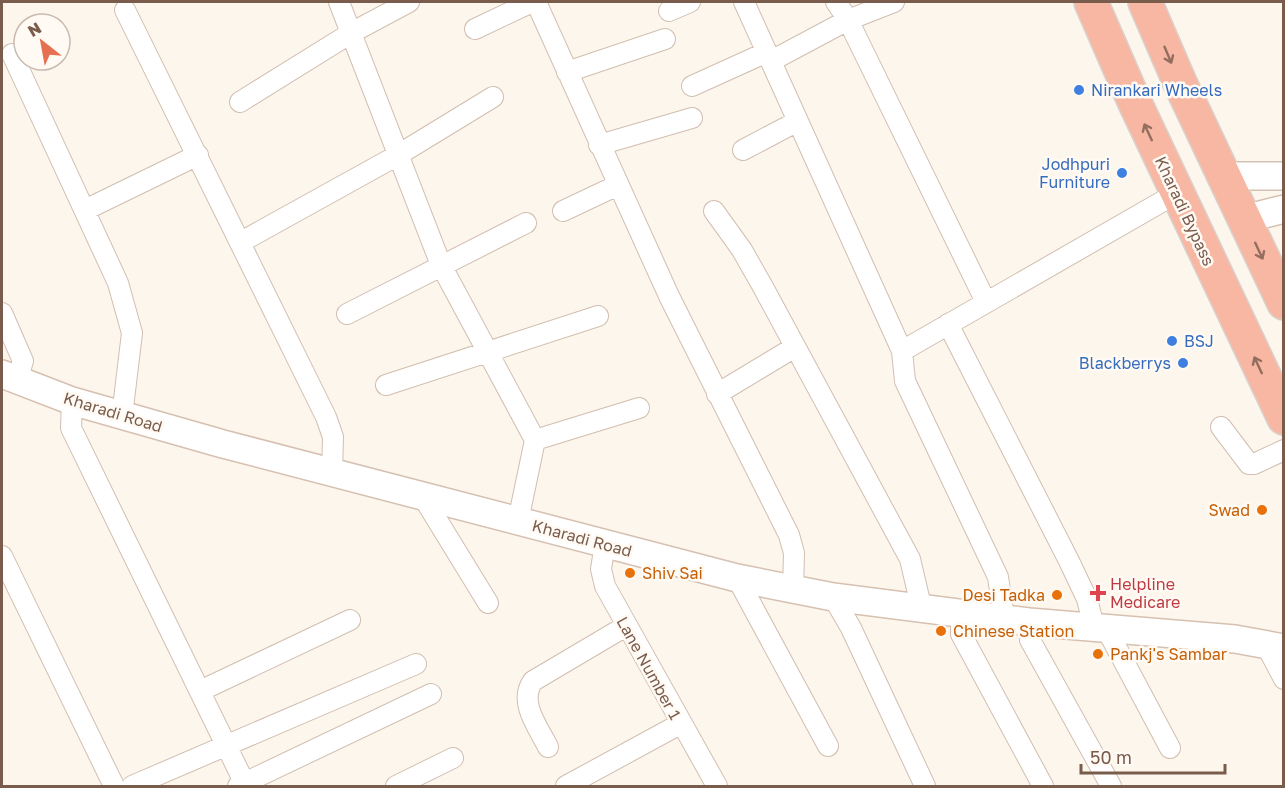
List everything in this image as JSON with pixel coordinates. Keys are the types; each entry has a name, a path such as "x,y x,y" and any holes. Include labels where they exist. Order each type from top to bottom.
{"highway":[{"name":"Kharadi Bypass","path":"1091,2 1177,193 1284,418"},
{"path":"1145,2 1284,303"}],"street":[{"path":"339,2 441,265 535,440 518,521"},
{"path":"240,102 351,33 409,2"},
{"path":"475,29 534,2 599,146 717,394 789,535 794,553 793,590"},
{"path":"669,11 690,2"},
{"path":"744,2 902,351 905,381 1017,620 1111,786"},
{"path":"836,2 848,20 986,302"},
{"path":"692,86 769,57 848,20 894,2"},
{"path":"125,10 326,417 333,436 332,473"},
{"path":"567,72 664,39"},
{"path":"20,72 118,283 132,333 122,416"},
{"path":"241,242 398,156 493,97"},
{"path":"599,146 692,118"},
{"path":"743,150 798,121"},
{"path":"85,210 198,155"},
{"path":"1224,176 1284,176"},
{"path":"563,211 618,185"},
{"path":"902,351 1177,193"},
{"path":"1244,219 1284,209"},
{"path":"714,211 742,250 910,559 921,606"},
{"path":"347,314 526,223"},
{"path":"2,313 23,361 9,377"},
{"path":"386,385 598,316"},
{"path":"948,324 1077,576 1100,627 1170,748"},
{"path":"717,394 795,347"},
{"name":"Kharadi Road","path":"9,377 72,401 122,416 423,497 737,578 793,590 1017,620 1235,639 1275,647"},
{"path":"72,401 71,428 200,691 243,785 430,694"},
{"path":"535,440 639,408"},
{"path":"1221,428 1249,464 1284,450"},
{"path":"423,497 488,603"},
{"name":"Lane Number 1","path":"605,544 601,569 604,586 717,786"},
{"path":"2,556 114,786"},
{"path":"737,578 828,746"},
{"path":"833,597 851,628 925,786"},
{"path":"961,613 962,634 1043,786"},
{"path":"200,691 350,620"},
{"path":"548,747 529,709 528,689 533,681 626,626"},
{"path":"1275,647 1284,679"},
{"path":"132,786 225,744 416,664"},
{"path":"566,786 680,724"},
{"path":"396,786 453,758"}],"place":[{"name":"Nirankari Wheels","path":"1079,90"},
{"name":"Jodhpuri Furniture","path":"1122,173"},
{"name":"BSJ","path":"1172,341"},
{"name":"Blackberrys","path":"1183,363"},
{"name":"Swad","path":"1262,510"},
{"name":"Shiv Sai","path":"630,573"},
{"name":"Helpline Medicare","path":"1098,593"},
{"name":"Desi Tadka","path":"1057,595"},
{"name":"Chinese Station","path":"941,631"},
{"name":"Pankj's Sambar","path":"1098,654"}]}
